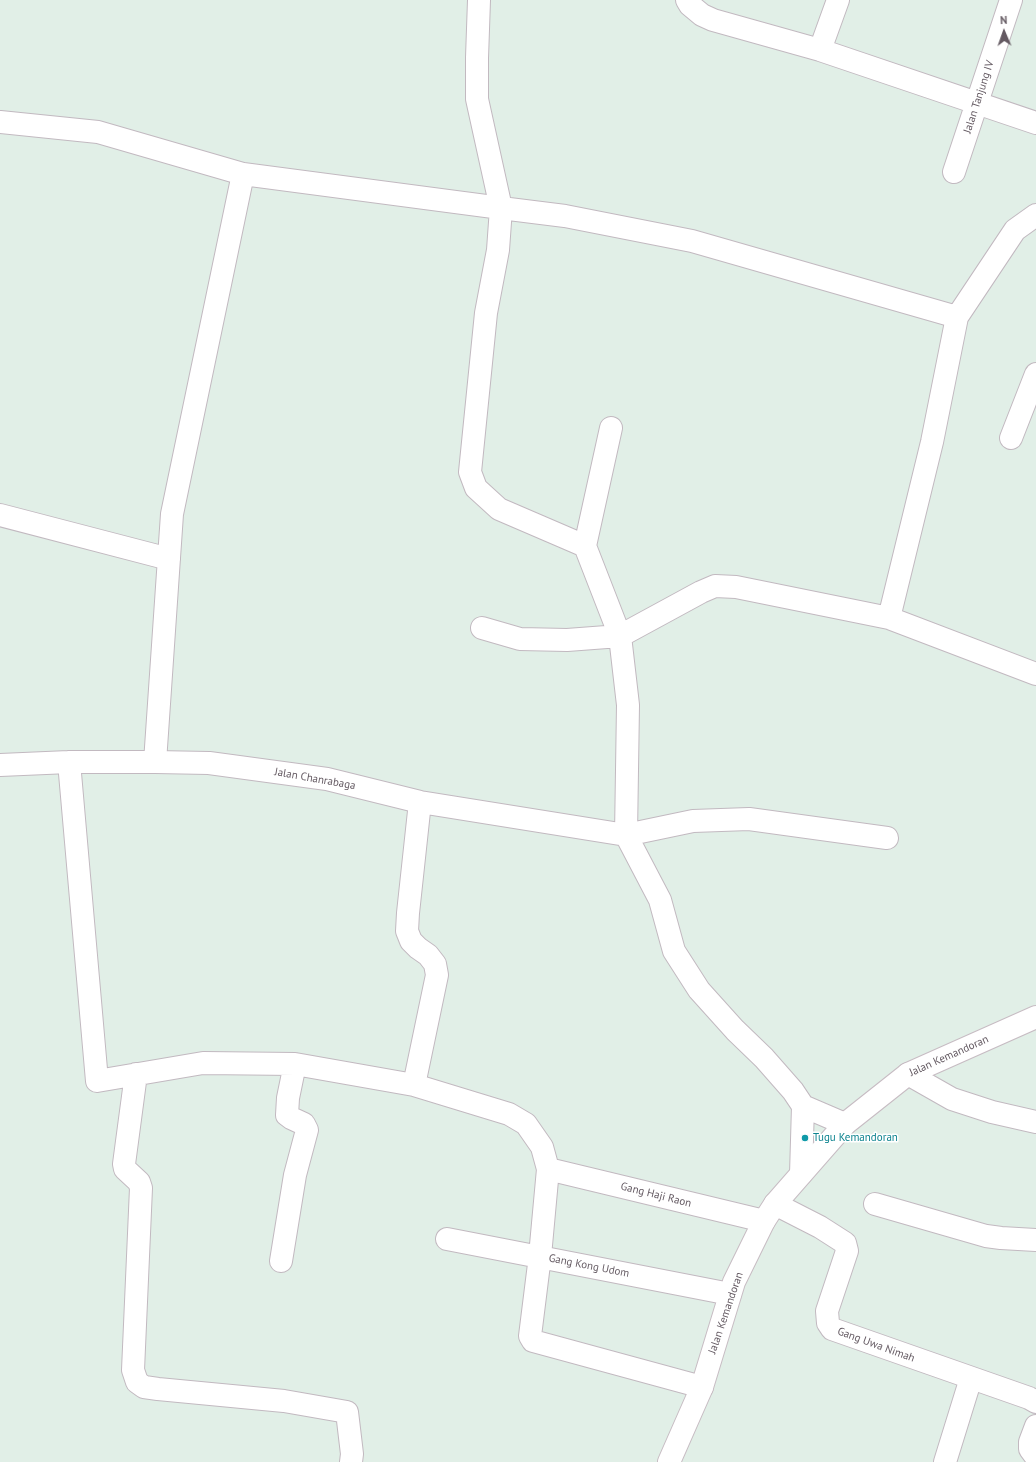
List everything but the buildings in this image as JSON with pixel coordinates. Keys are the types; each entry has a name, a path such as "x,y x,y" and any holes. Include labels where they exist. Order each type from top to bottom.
{"street":[{"path":"479,0 477,99 500,208 498,250 486,313 470,472 476,488 499,509 584,546"},
{"path":"688,0 690,5 702,15 713,20 820,50 1036,123"},
{"path":"820,50 838,0"},
{"name":"Jalan Tanjung IV","path":"954,172 1011,0"},
{"path":"0,122 98,132 243,174 565,216 692,242 957,317"},
{"path":"155,762 172,514 243,174"},
{"path":"889,618 932,442 957,317 1015,230 1036,215"},
{"path":"1011,438 1036,374"},
{"path":"611,428 584,546 620,636 628,705 626,835 660,900 674,951 699,990 735,1030 764,1058 793,1091 803,1106 845,1124"},
{"path":"0,515 169,559"},
{"path":"482,628 520,639 567,640 620,636 701,592 715,586 736,587 889,618 1036,674"},
{"path":"69,762 97,1081 203,1063 295,1064 414,1085 509,1114 526,1124 542,1147 548,1168 540,1256 530,1336 533,1341 702,1387"},
{"name":"Jalan Chanrabaga","path":"0,765 69,762 209,763 327,779 420,802 626,835"},
{"path":"414,1085 437,975 435,964 428,954 418,948 411,941 407,931 420,802"},
{"path":"626,835 693,821 749,819 887,838"},
{"name":"Jalan Kemandoran","path":"669,1462 702,1387 734,1282 770,1212 845,1124 908,1074 1036,1017"},
{"path":"281,1261 295,1175 307,1130 306,1126 289,1117 287,1112 288,1098 295,1064"},
{"path":"136,1074 124,1164 126,1170 139,1182 141,1188 133,1370 137,1382 144,1387 284,1401 347,1412 352,1454 351,1462"},
{"path":"908,1074 952,1099 992,1112 1036,1122"},
{"path":"802,1174 803,1106"},
{"name":"Gang Haji Raon","path":"548,1168 770,1212"},
{"path":"875,1204 986,1236 1036,1240"},
{"name":"Gang Uwa Nimah","path":"770,1212 820,1227 845,1243 847,1251 827,1311 828,1323 832,1329 1036,1402"},
{"name":"Gang Kong Udom","path":"447,1239 730,1294"},
{"path":"945,1462 971,1378"},
{"path":"1036,1426 1030,1442 1030,1449 1036,1457"}],"place":[{"name":"Tugu Kemandoran","path":"805,1138"}]}
